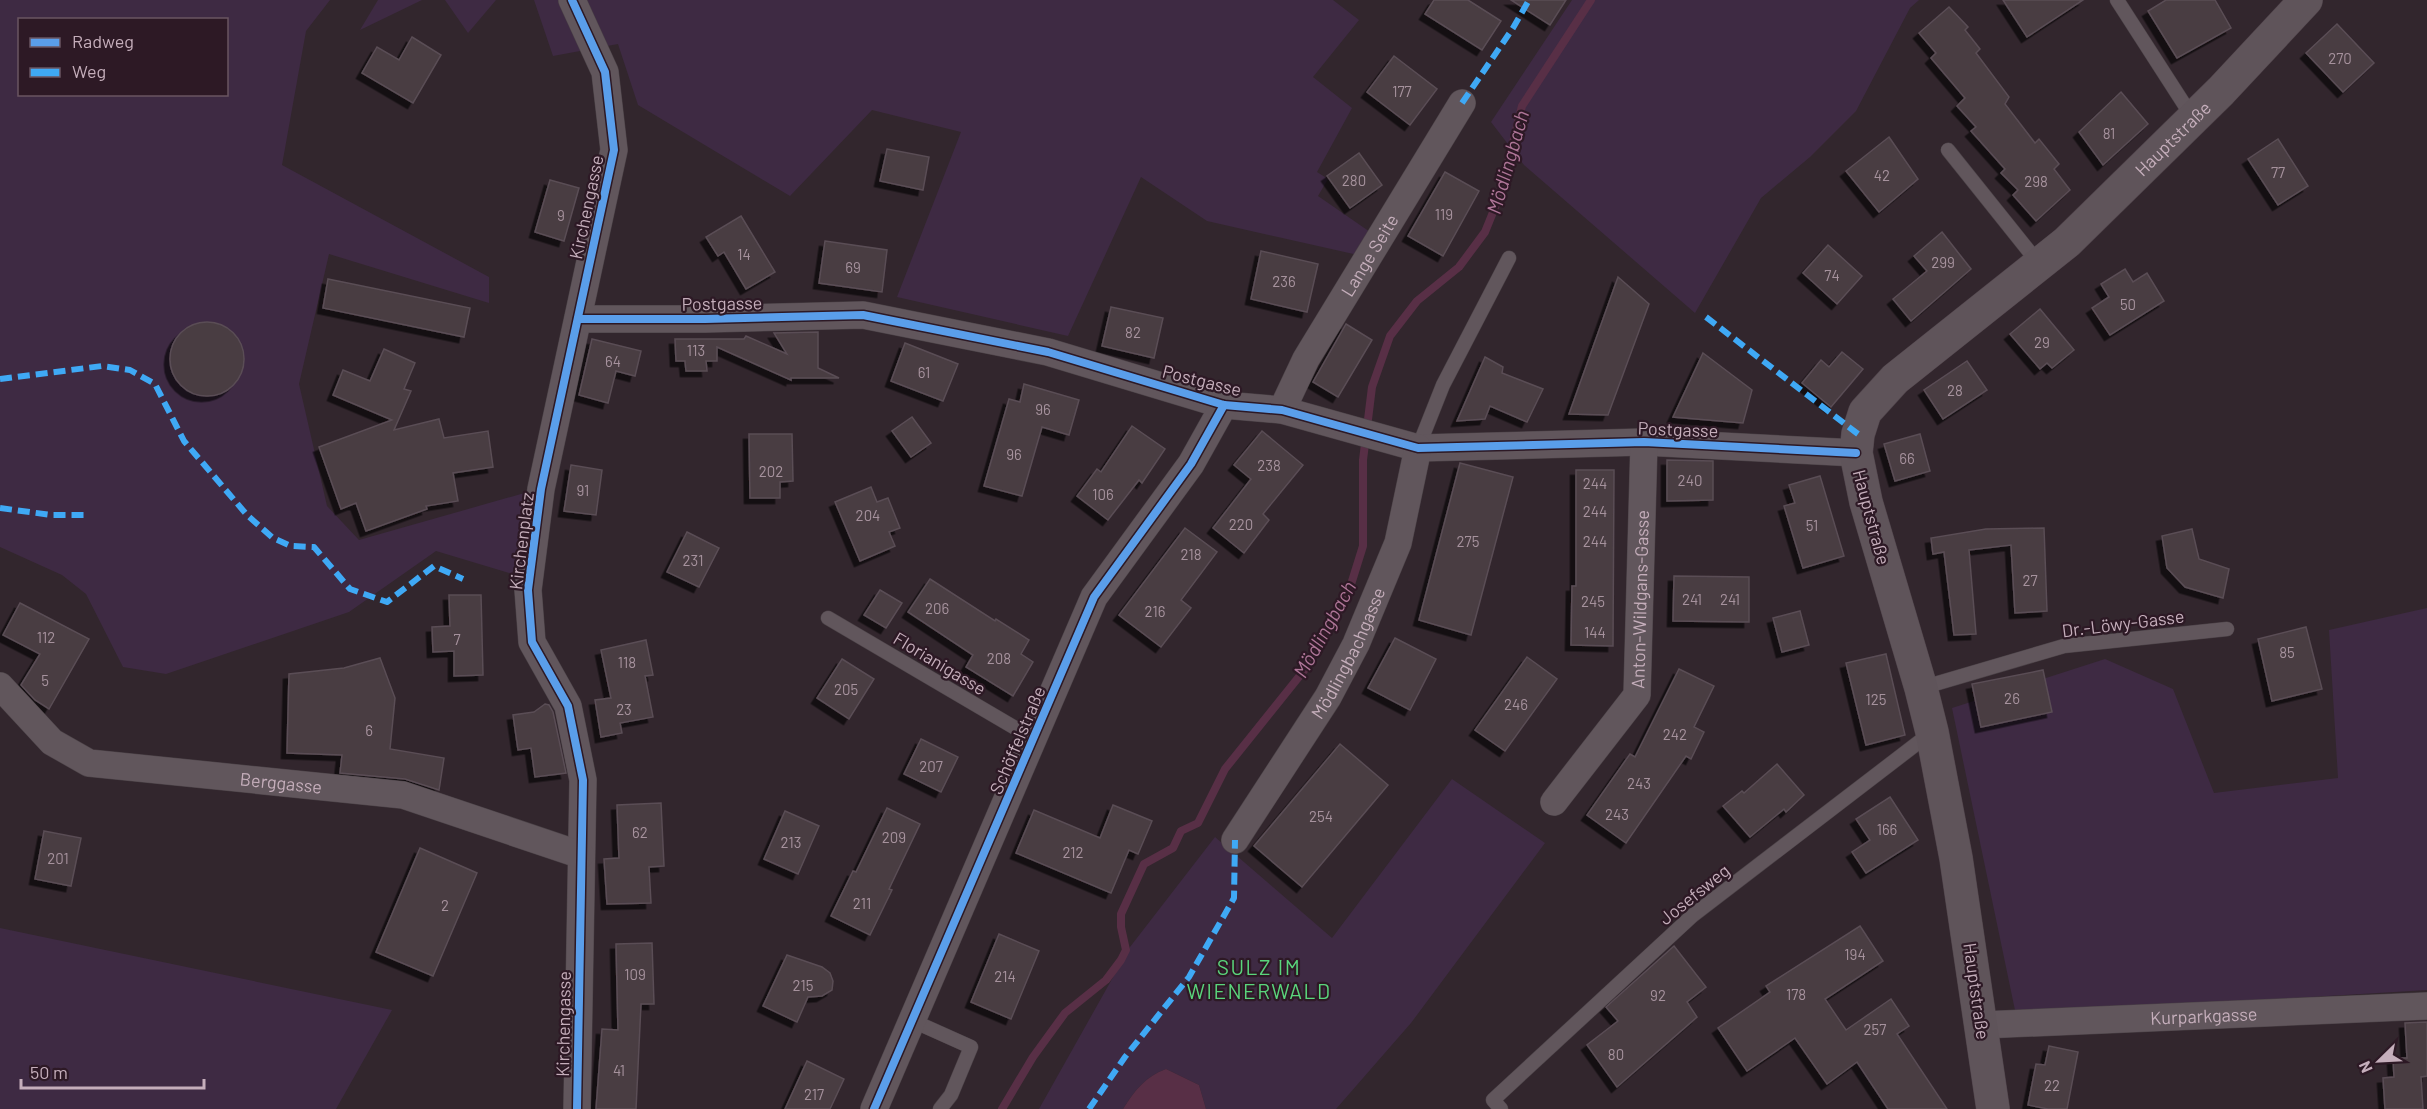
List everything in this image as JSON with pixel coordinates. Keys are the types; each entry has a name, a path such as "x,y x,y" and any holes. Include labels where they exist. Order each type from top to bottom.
{"main road":[{"name":"Hauptstraße","path":"1993,1109 1956,858 1932,732 1866,502 1857,453 1858,434 1865,412 1894,378 2067,242 2193,118 2306,0"}],"street":[{"name":"Kirchengasse","path":"572,0 605,72 614,150 578,319"},
{"name":"Lange Seite","path":"1282,410 1306,359 1462,102"},
{"name":"Postgasse","path":"578,319 863,315 1048,352 1224,405 1282,410 1418,448 1644,442 1857,453"},
{"name":"Kirchenplatz","path":"578,319 542,489 528,590 531,642 568,706 583,780 580,940"},
{"name":"Schöffelstraße","path":"874,1109 1094,597 1191,464 1224,405"},
{"name":"Anton-Wildgans-Gasse","path":"1554,802 1637,695 1644,442"},
{"name":"Mödlingbachgasse","path":"1235,840 1328,697 1356,644 1398,543 1418,448"},
{"name":"Berggasse","path":"0,687 52,742 89,763 403,795 581,855"},
{"name":"Kirchengasse","path":"577,1109 580,940"},
{"name":"Kurparkgasse","path":"1982,1025 2427,1006"}],"lane":[{"path":"2117,0 2193,118"},
{"path":"1948,150 2040,264"},
{"path":"1418,448 1443,385 1509,258"},
{"name":"Florianigasse","path":"828,618 1034,739"},
{"name":"Dr.-Löwy-Gasse","path":"1921,688 2064,646 2227,629"},
{"name":"Josefsweg","path":"1497,1104 1692,916 1932,732"},
{"path":"913,1020 971,1047 951,1095 940,1109"}],"shaded area":[{"path":"0,0 330,0 306,31 282,165 489,277 489,303 329,254 299,384 327,506 359,540 528,492 516,575 436,551 349,612 166,674 123,667 86,594 62,575 0,547"},
{"path":"378,0 422,0 360,30"},
{"path":"445,0 496,0 468,33"},
{"path":"534,0 1333,0 1359,20 1313,77 1352,108 1317,172 1328,179 1318,196 1373,234 1358,255 1207,221 1141,177 1068,336 897,297 961,132 872,110 790,196 638,105 618,44 553,56"},
{"path":"1572,0 1919,0 1910,8 1856,111 1810,157 1761,198 1695,313 1524,165 1491,122"},
{"path":"2427,608 2427,990 2016,1015 1952,708 2105,659 2173,689 2214,793 2338,778 2329,630"},
{"path":"1452,779 1545,843 1411,1023 1336,1109 1206,1109 1199,1085 1166,1069 1141,1085 1123,1109 1039,1109 1130,947 1215,837 1332,938"},
{"path":"0,928 392,1010 336,1109 0,1109"},
{"path":"1166,1069 1199,1085 1206,1109 1123,1109 1141,1085"}],"building":[{"path":"1434,0 1468,0 1501,21 1482,50 1425,14"},
{"path":"1511,0 1566,0 1550,25"},
{"path":"2003,0 2083,0 2027,37"},
{"path":"2166,0 2215,0 2231,28 2177,58 2148,11"},
{"path":"1949,7 1968,27 1965,30 1980,49 1976,53 2009,97 2005,104 2035,143 2039,139 2059,164 2054,169 2070,190 2036,221 2013,195 2018,190 2001,173 2005,169 1971,131 1976,127 1957,106 1965,98 1931,58 1936,53 1919,33"},
{"path":"2337,24 2374,63 2343,92 2306,53"},
{"path":"412,37 441,55 413,103 362,73 377,47 399,60"},
{"path":"1394,56 1437,89 1410,125 1367,92"},
{"path":"2121,92 2148,124 2103,165 2079,132"},
{"path":"1889,137 1918,179 1879,212 1846,171"},
{"path":"2278,139 2308,186 2278,205 2248,159"},
{"path":"887,149 929,157 923,190 880,181"},
{"path":"1359,153 1382,185 1350,208 1327,176"},
{"path":"1445,172 1479,191 1443,256 1408,236"},
{"path":"550,180 579,188 564,241 535,232"},
{"path":"741,216 775,272 746,289 724,252 718,256 706,237"},
{"path":"1942,232 1971,269 1911,321 1893,299 1927,271 1914,256"},
{"path":"825,241 887,250 882,292 819,283"},
{"path":"1828,245 1862,276 1837,304 1803,273"},
{"path":"1261,251 1318,264 1307,312 1251,299"},
{"path":"2125,269 2133,282 2147,273 2164,301 2110,335 2092,308 2109,297 2101,284"},
{"path":"1618,277 1649,304 1608,415 1569,414"},
{"path":"328,279 470,308 464,337 323,308"},
{"path":"1111,307 1163,318 1154,358 1102,346"},
{"path":"2040,309 2074,350 2052,368 2047,363 2040,369 2010,334"},
{"path":"207,322 221,325 233,333 241,345 244,359 241,373 233,385 221,393 207,396 193,393 181,385 173,373 170,359 173,345 181,333 193,325"},
{"path":"1346,324 1372,340 1338,397 1313,382"},
{"path":"818,332 818,368 839,378 791,378 791,380 717,347 717,361 706,361 707,371 686,371 685,361 676,361 675,339 744,339 746,336 787,354 774,333"},
{"path":"592,339 641,351 635,376 616,371 608,403 579,395"},
{"path":"905,343 958,364 943,401 891,381"},
{"path":"384,349 415,363 404,389 411,391 394,430 439,419 444,438 488,431 493,467 453,473 458,501 426,506 427,509 366,531 356,503 341,509 319,447 392,420 333,395 343,370 370,381"},
{"path":"1842,352 1863,369 1831,407 1802,383 1821,360 1829,367"},
{"path":"1703,353 1752,390 1743,423 1673,417"},
{"path":"1485,357 1503,367 1502,373 1543,389 1527,422 1490,406 1485,419 1457,421"},
{"path":"1967,361 1987,390 1943,419 1924,390"},
{"path":"1024,384 1079,400 1069,435 1042,427 1022,496 984,486 1009,399 1020,402"},
{"path":"912,417 931,443 911,457 892,431"},
{"path":"1132,426 1165,449 1142,483 1139,480 1108,520 1077,496 1097,469 1101,472"},
{"path":"1262,431 1303,465 1263,514 1269,520 1244,553 1213,528 1251,479 1234,465"},
{"path":"749,434 792,434 793,481 780,482 780,498 750,498"},
{"path":"1920,434 1930,471 1895,481 1884,444"},
{"path":"1667,460 1713,461 1713,500 1667,501"},
{"path":"1460,463 1513,477 1471,635 1419,620"},
{"path":"571,465 602,470 596,515 564,511"},
{"path":"1576,470 1614,470 1613,646 1571,645 1572,586 1576,586"},
{"path":"1820,476 1844,556 1803,568 1784,506 1795,503 1789,485"},
{"path":"871,487 877,502 888,498 900,528 889,532 895,546 860,561 835,502"},
{"path":"1185,528 1217,552 1181,600 1191,608 1161,647 1119,615"},
{"path":"2044,528 2047,611 2015,613 2011,545 1969,550 1976,634 1954,635 1944,552 1933,554 1931,538 1986,529"},
{"path":"2192,529 2199,559 2229,569 2223,598 2185,587 2167,568 2162,536"},
{"path":"687,532 719,548 699,587 667,572"},
{"path":"1674,576 1749,577 1749,622 1673,621"},
{"path":"930,579 1029,640 1021,654 1033,662 1013,696 966,667 973,655 908,612"},
{"path":"880,590 902,603 886,628 864,615"},
{"path":"449,595 481,595 483,675 454,676 454,651 433,652 432,627 450,626"},
{"path":"20,603 89,639 49,709 35,700 21,685 40,654 3,635"},
{"path":"1800,611 1809,645 1782,652 1773,618"},
{"path":"2306,627 2322,689 2272,701 2258,639"},
{"path":"1395,638 1436,659 1410,710 1368,688"},
{"path":"646,640 653,675 645,676 653,717 620,723 622,733 601,737 595,700 611,698 601,650"},
{"path":"1886,654 1905,735 1866,745 1846,663"},
{"path":"1527,657 1557,679 1505,751 1475,730"},
{"path":"380,658 395,698 390,749 444,758 439,790 405,779 340,773 342,755 287,753 289,674 344,668"},
{"path":"842,659 874,679 849,719 817,698"},
{"path":"1679,669 1714,686 1694,727 1704,732 1691,759 1686,756 1626,843 1587,815 1630,754 1635,757"},
{"path":"2043,670 2052,712 1981,727 1972,684"},
{"path":"545,704 549,705 553,712 566,773 535,777 531,748 518,750 513,715 534,712"},
{"path":"921,739 958,757 941,792 904,774"},
{"path":"1340,744 1388,785 1302,887 1254,846"},
{"path":"1777,764 1804,795 1786,812 1784,809 1750,837 1723,806 1742,791 1744,793"},
{"path":"1890,797 1918,840 1866,873 1852,852 1870,840 1856,819"},
{"path":"661,803 664,866 649,867 651,903 607,904 604,859 619,858 617,805"},
{"path":"1113,805 1152,821 1138,854 1129,850 1111,893 1016,853 1034,810 1100,838"},
{"path":"887,808 920,824 870,935 831,916 853,871 856,872"},
{"path":"785,811 819,826 798,874 764,859"},
{"path":"44,831 81,838 71,886 35,879"},
{"path":"420,848 477,873 433,976 376,952"},
{"path":"1860,926 1883,961 1825,999 1846,1030 1891,999 1909,1026 1897,1034 1947,1109 1888,1109 1857,1062 1827,1084 1795,1038 1747,1071 1718,1028 1770,992 1766,986"},
{"path":"999,934 1039,951 1011,1019 971,1002"},
{"path":"652,943 654,1004 641,1004 636,1109 596,1109 602,1029 618,1030 616,944"},
{"path":"1674,946 1706,987 1687,1002 1697,1017 1617,1087 1587,1045 1618,1021 1606,1007"},
{"path":"787,955 822,967 830,973 833,981 832,990 822,996 808,997 797,1022 763,1006"},
{"path":"2427,1022 2427,1076 2421,1077 2423,1109 2385,1109 2383,1078 2394,1077 2393,1058 2407,1058 2405,1023"},
{"path":"2049,1046 2078,1052 2067,1109 2048,1109 2028,1105 2036,1064 2045,1065"},
{"path":"807,1061 844,1079 830,1109 785,1109"}],"waterway":[{"name":"Mödlingbach","path":"1002,1109 1033,1057 1065,1013 1106,980 1121,960 1126,950 1121,914 1144,864 1173,848 1181,831 1198,823 1225,769 1306,668 1348,594 1363,546 1363,460 1372,387 1390,336 1417,301 1459,267 1485,232 1500,195 1522,106 1591,0"}],"marked path":[{"path":"1462,103 1513,28 1529,0"},
{"path":"1706,317 1858,434"},
{"path":"0,379 102,366 130,370 155,384 184,441 247,515 273,538 291,546 314,547 350,589 387,602 434,566 463,579"},
{"path":"0,508 51,515 88,515"},
{"path":"1089,1109 1125,1057 1189,977 1234,898 1235,840"}],"cycle path":[{"path":"572,0 605,72 614,150 541,489 528,590 532,642 568,706 583,780 577,1109"},
{"path":"578,319 863,315 1048,352 1224,405 1282,410 1418,448 1644,442 1856,453"},
{"path":"874,1109 1094,597 1191,464 1224,405"}],"district":[{"name":"SULZ IM WIENERWALD","path":"1259,978"}]}
